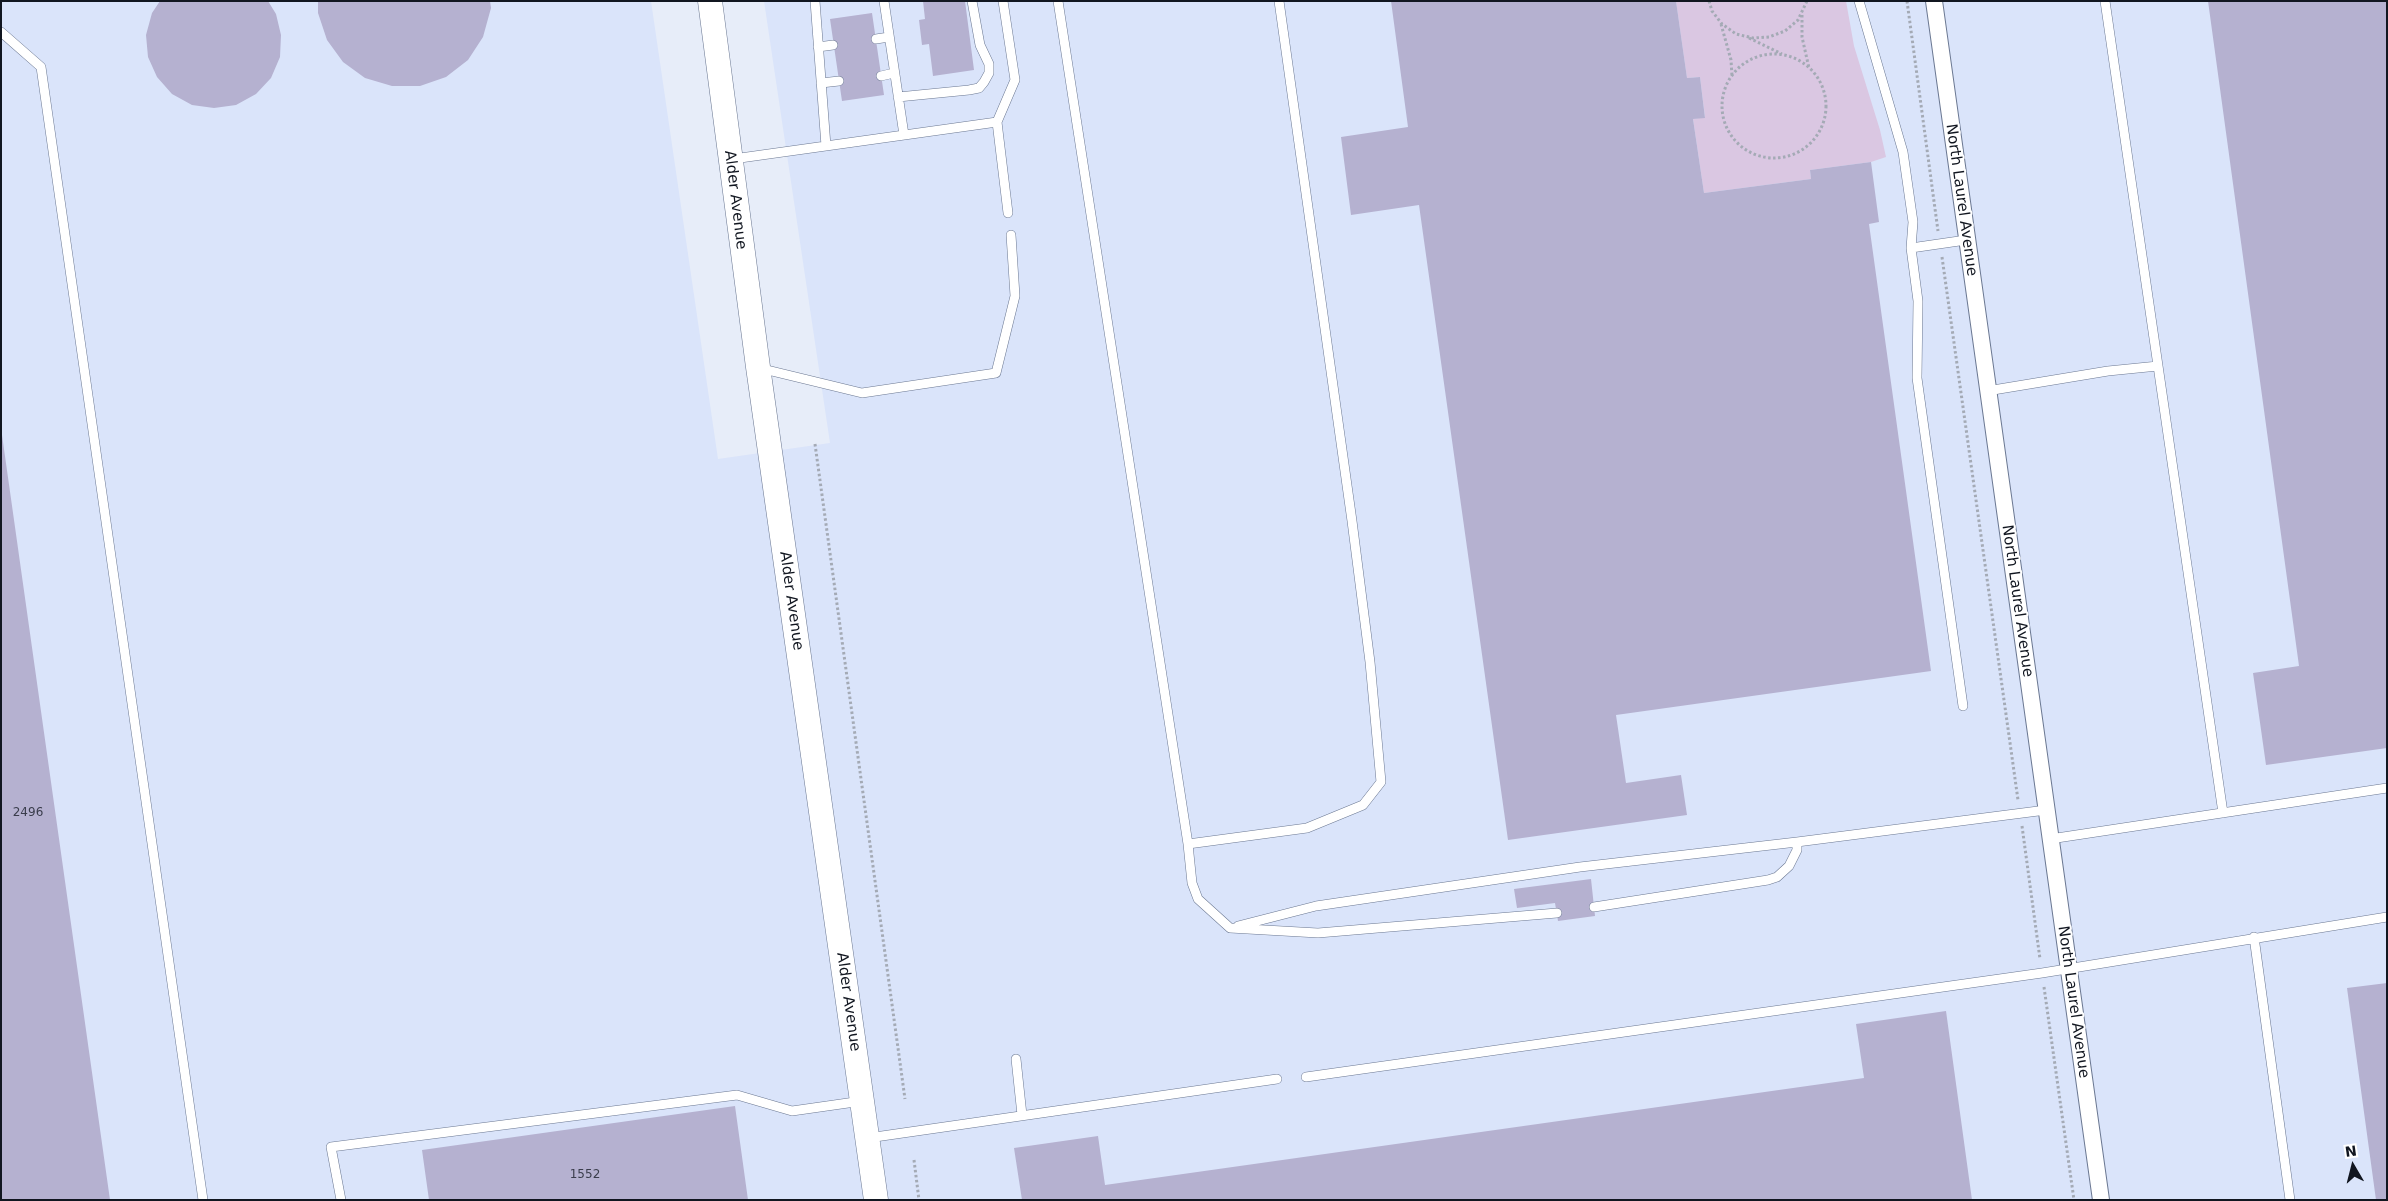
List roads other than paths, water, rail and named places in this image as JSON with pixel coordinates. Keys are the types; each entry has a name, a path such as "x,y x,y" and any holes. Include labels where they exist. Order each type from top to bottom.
{"main road":[{"name":"Alder Avenue","path":"710,1 758,367 876,1200"}],"street":[{"name":"North Laurel Avenue","path":"1934,1 2101,1200"}],"lane":[{"path":"815,1 826,146"},
{"path":"884,1 904,135"},
{"path":"898,97 969,90 979,88 984,82 989,73 989,64 980,45 972,1"},
{"path":"1003,1 1015,80 997,122 1008,214"},
{"path":"1058,1 1188,844 1192,882 1198,899 1230,928 1318,934 1556,913"},
{"path":"1188,844 1307,828 1363,805 1381,782 1364,615 1279,1"},
{"path":"1859,1 1903,152 1913,222 1911,248 1918,302 1916,378 1963,706"},
{"path":"2105,1 2223,813"},
{"path":"1,32 40,66 203,1200"},
{"path":"876,39 889,37"},
{"path":"818,47 833,45"},
{"path":"881,76 894,73"},
{"path":"821,83 839,80"},
{"path":"730,159 997,122"},
{"path":"758,367 862,393 996,373 1015,296 1011,235"},
{"path":"1911,248 1966,240"},
{"path":"1987,391 2108,371 2158,366"},
{"path":"2050,839 2387,788"},
{"path":"1230,928 1316,906 1580,867 1797,842 2046,810"},
{"path":"1594,908 1768,880 1777,877 1789,866 1797,850 1797,842"},
{"path":"1306,1077 2042,973 2387,918"},
{"path":"2254,938 2290,1200"},
{"path":"1016,1059 1022,1115"},
{"path":"868,1138 1277,1079"},
{"path":"341,1200 331,1146 737,1095 792,1111 862,1101"}]}
